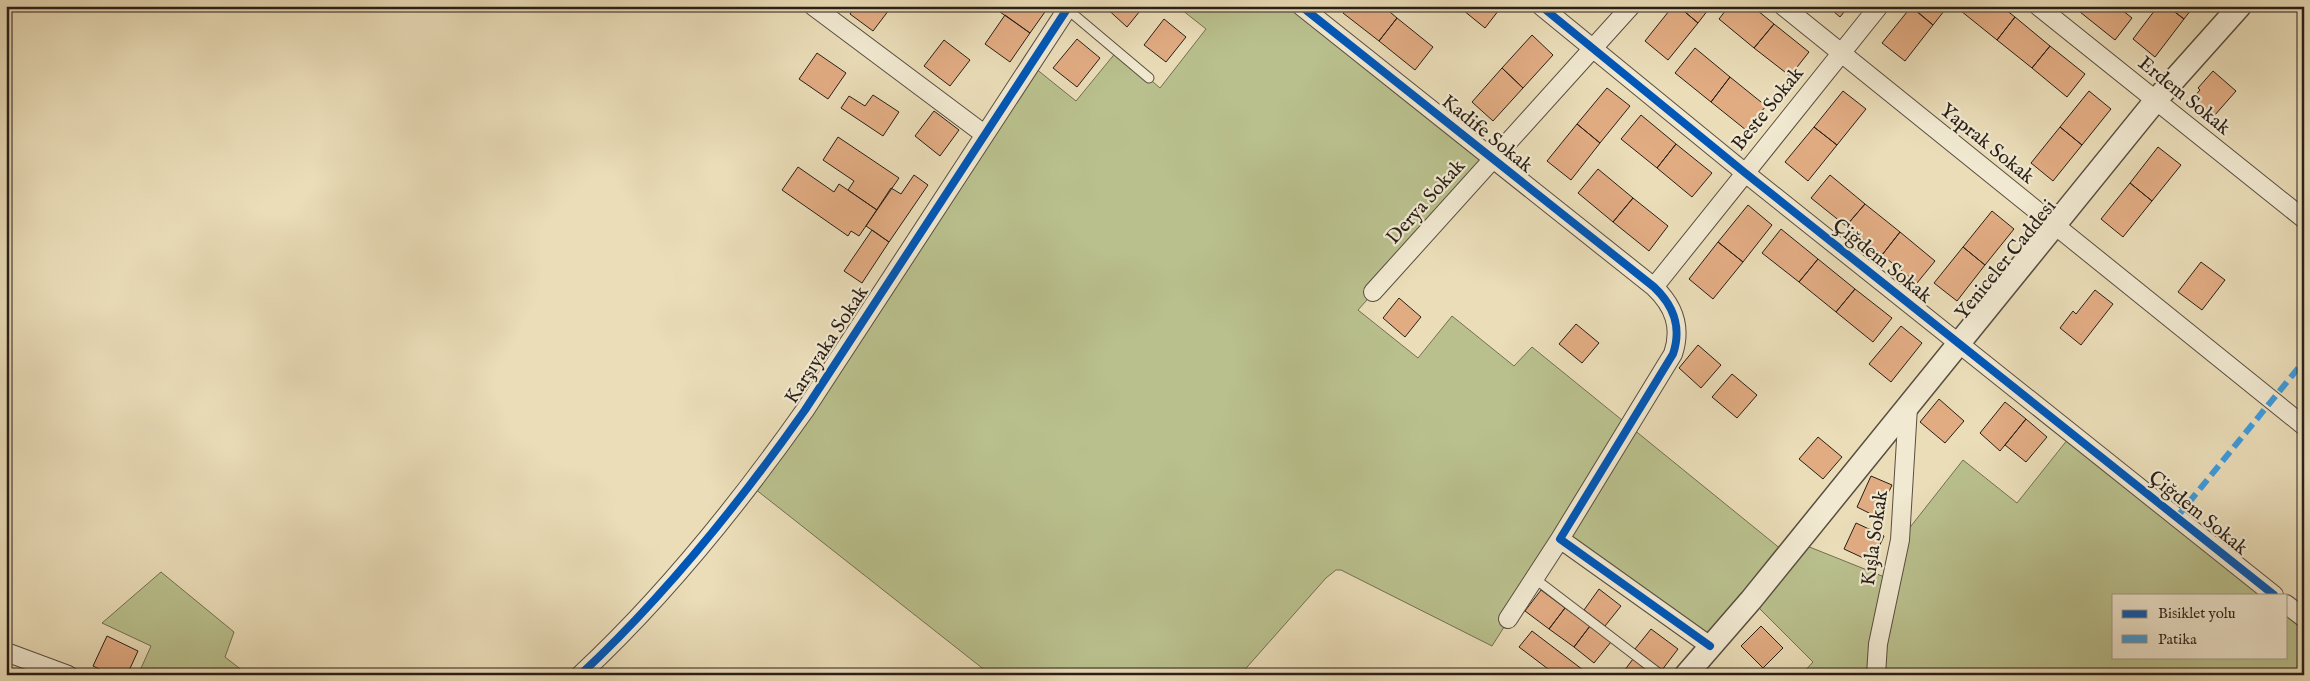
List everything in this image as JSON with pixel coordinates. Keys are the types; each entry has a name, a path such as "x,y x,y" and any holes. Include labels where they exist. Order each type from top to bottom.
{"street":[{"path":"814,6 984,134"},
{"name":"Kadife Sokak","path":"1300,6 1654,287 1666,301 1677,327 1677,342 1673,354 1560,539 1508,619"},
{"name":"Çiğdem Sokak","path":"1541,6 1744,172 2273,594"},
{"name":"Derya Sokak","path":"1373,292 1631,6"},
{"name":"Yaprak Sokak","path":"1783,6 2304,426"},
{"name":"Beste Sokak","path":"1654,287 1744,172 1879,6"},
{"name":"Erdem Sokak","path":"2038,6 2304,219"},
{"name":"Yeniceler Caddesi","path":"1686,675 1751,600 2156,100 2240,6"},
{"name":"Karşıyaka Sokak","path":"580,675 688,561 762,470 810,401 1067,7"},
{"name":"Kışla Sokak","path":"1876,675 1878,644 1900,540 1908,407"},
{"path":"1560,539 1710,646"},
{"path":"6,652 68,675"}],"lane":[{"path":"1067,7 1149,78"},
{"path":"1534,578 1661,675"}],"green space":[{"path":"1177,6 1301,6 1492,160 1358,310 1418,358 1452,316 1514,366 1532,347 1787,554 1797,542 1892,580 1900,540 1963,460 2017,503 2072,434 2273,594 2112,594 2112,658 2288,658 2288,606 2304,618 2304,675 1801,675 1813,662 1751,600 1710,646 1560,539 1492,646 1341,570 1336,570 1326,578 1240,675 991,675 750,485 1030,64 1076,101 1117,51 1160,88 1206,29"},
{"path":"161,572 234,632 225,657 248,675 138,675 151,646 102,623"}],"building":[{"path":"855,6 892,6 873,31 850,14"},
{"path":"1004,6 1043,6 1047,9 1030,33 1000,12"},
{"path":"1104,6 1144,6 1127,27"},
{"path":"1348,6 1383,6 1397,18 1379,41 1343,13"},
{"path":"1458,6 1502,6 1485,28"},
{"path":"1673,6 1678,6 1698,23 1668,60 1645,41"},
{"path":"1678,6 1711,6 1698,23"},
{"path":"1729,6 1752,6 1774,24 1754,48 1719,19"},
{"path":"1827,6 1849,6 1840,17"},
{"path":"1911,6 1948,6 1933,25"},
{"path":"1966,6 2001,6 2015,17 1997,40 1961,11"},
{"path":"2072,6 2084,6 2080,12"},
{"path":"2084,6 2117,6 2132,18 2115,40 2080,12"},
{"path":"2158,6 2167,6 2184,19 2155,57 2133,39"},
{"path":"2167,6 2194,6 2184,19"},
{"path":"1911,7 1933,25 1905,61 1882,43"},
{"path":"1005,15 1030,33 1010,62 985,44"},
{"path":"2015,17 2050,46 2032,68 1997,40"},
{"path":"1397,18 1433,47 1415,70 1379,41"},
{"path":"1164,19 1186,37 1166,62 1144,45"},
{"path":"1774,24 1809,52 1790,76 1754,48"},
{"path":"1532,35 1553,55 1523,88 1502,68"},
{"path":"1077,39 1100,58 1077,87 1053,68"},
{"path":"944,40 970,60 950,86 924,66"},
{"path":"2050,46 2085,74 2067,97 2032,68"},
{"path":"1695,48 1730,77 1711,102 1675,73"},
{"path":"817,53 846,73 828,99 799,79"},
{"path":"1502,68 1523,88 1493,121 1472,102"},
{"path":"2213,71 2236,91 2214,116 2210,113 2208,115 2191,100 2200,90 2198,88"},
{"path":"1730,77 1766,106 1746,130 1711,102"},
{"path":"1607,88 1630,106 1600,143 1577,124"},
{"path":"1843,91 1866,109 1837,145 1814,127"},
{"path":"2089,91 2111,109 2082,145 2060,127"},
{"path":"873,95 899,112 883,136 841,108 849,96 865,106"},
{"path":"934,111 959,130 940,156 915,136"},
{"path":"1641,115 1676,144 1657,168 1621,139"},
{"path":"1577,124 1600,143 1571,180 1547,161"},
{"path":"1814,127 1837,145 1808,181 1785,162"},
{"path":"2060,127 2082,145 2053,181 2031,163"},
{"path":"838,137 899,178 877,210 848,190 854,181 823,160"},
{"path":"1676,144 1712,173 1692,197 1657,168"},
{"path":"2158,147 2181,165 2152,201 2130,183"},
{"path":"798,167 834,192 839,184 877,210 859,236 851,231 848,236 782,190"},
{"path":"1598,169 1633,198 1613,222 1578,193"},
{"path":"914,175 928,185 889,242 866,226 891,188 901,194"},
{"path":"1830,175 1865,204 1846,226 1811,198"},
{"path":"2130,183 2152,201 2123,237 2101,219"},
{"path":"1633,198 1668,226 1649,251 1613,222"},
{"path":"1865,204 1900,232 1882,255 1846,226"},
{"path":"1748,205 1772,225 1743,262 1718,242"},
{"path":"1992,211 2014,229 1985,265 1963,247"},
{"path":"1781,229 1818,259 1799,282 1762,253"},
{"path":"872,230 889,242 862,283 844,271"},
{"path":"1900,232 1935,261 1917,283 1882,255"},
{"path":"1718,242 1743,262 1713,299 1689,279"},
{"path":"1963,247 1985,265 1957,301 1934,283"},
{"path":"1818,259 1855,289 1836,312 1799,282"},
{"path":"2201,262 2225,280 2202,310 2178,292"},
{"path":"1855,289 1892,318 1873,342 1836,312"},
{"path":"2095,290 2113,304 2081,345 2060,328 2073,311 2076,314"},
{"path":"1399,298 1421,317 1405,337 1383,318"},
{"path":"1576,324 1599,343 1582,363 1559,344"},
{"path":"1901,326 1922,343 1891,382 1869,364"},
{"path":"1698,345 1721,365 1701,388 1679,368"},
{"path":"1732,374 1757,395 1737,418 1712,397"},
{"path":"1939,399 1964,421 1945,443 1920,422"},
{"path":"2005,402 2026,419 2000,451 1980,433"},
{"path":"2026,419 2047,437 2026,462 2005,445"},
{"path":"1818,437 1842,457 1823,479 1799,459"},
{"path":"1871,476 1892,485 1877,517 1857,507"},
{"path":"1856,523 1884,536 1872,562 1844,549"},
{"path":"1599,589 1621,606 1605,626 1584,610"},
{"path":"1541,590 1565,608 1549,629 1525,611"},
{"path":"1565,608 1590,626 1574,647 1549,629"},
{"path":"1590,626 1611,642 1594,663 1574,647"},
{"path":"1761,626 1783,648 1763,668 1741,646"},
{"path":"1651,629 1678,649 1662,670 1635,649"},
{"path":"1532,631 1587,673 1586,675 1556,675 1519,647"},
{"path":"107,636 138,651 127,675 111,675 93,666"},
{"path":"1633,659 1652,674 1621,675"}],"marked path":[{"path":"2177,517 2304,361"}],"cycle path":[{"path":"580,675 642,614 671,581 727,515 780,445 805,410 1069,6"},
{"path":"1301,6 1654,287 1667,302 1676,326 1677,335 1673,354 1560,539 1710,646"},
{"path":"1541,6 1744,172 2273,594"}]}
